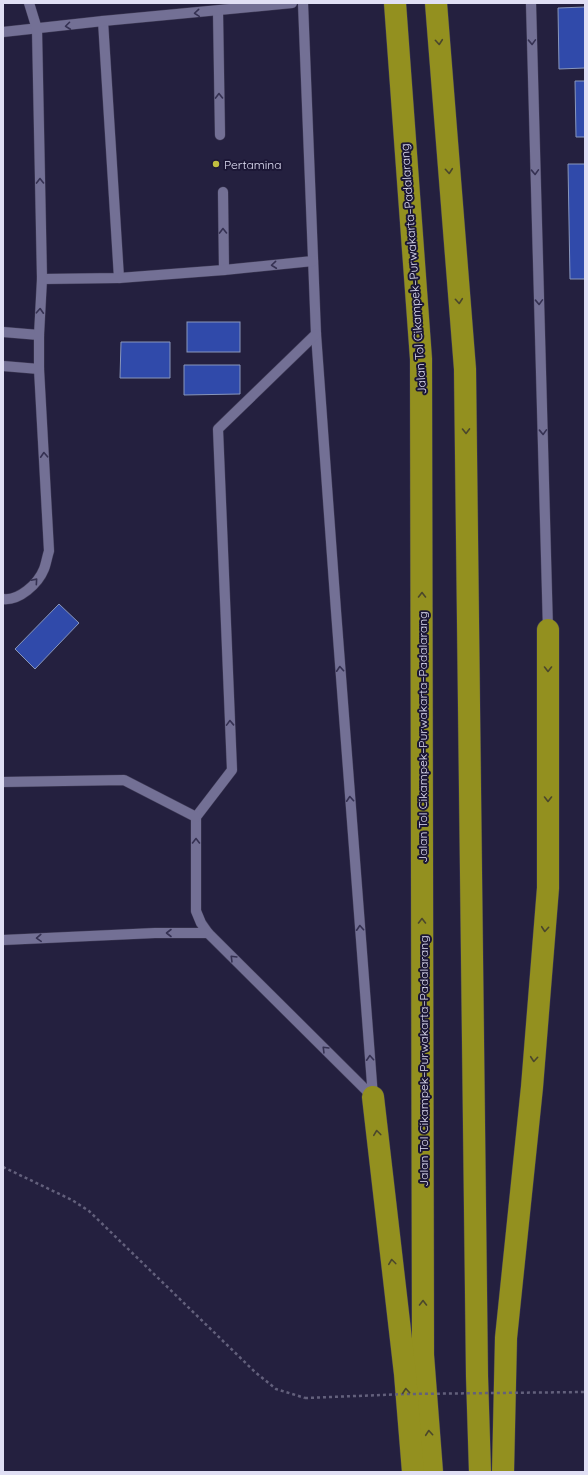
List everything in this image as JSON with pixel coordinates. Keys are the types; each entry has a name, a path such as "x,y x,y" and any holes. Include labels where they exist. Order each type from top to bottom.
{"highway":[{"name":"Jalan Tol Cikampek–Purwakarta–Padalarang","path":"395,3 421,359 423,1355 432,1472"},
{"path":"436,3 465,368 477,1376 480,1472"},
{"path":"503,1472 506,1338 532,1087 548,888 548,630"},
{"path":"373,1097 405,1374 413,1472"}],"lane":[{"path":"3,599 10,600 24,592 36,582 44,570 49,551 39,369 42,279 37,29 30,3"},
{"path":"3,32 292,3"},
{"path":"303,3 316,334 373,1097"},
{"path":"531,3 548,630"},
{"path":"218,11 220,135"},
{"path":"103,21 119,278"},
{"path":"223,192 224,270"},
{"path":"42,279 119,278 313,261"},
{"path":"3,332 39,335"},
{"path":"316,334 218,429 232,770 196,817 196,911 201,923 208,933 373,1097"},
{"path":"3,366 39,369"},
{"path":"3,782 124,780 196,817"},
{"path":"3,940 155,933 208,933"}],"path":[{"path":"3,1167 72,1200 89,1211 255,1372 276,1389 305,1398 408,1394 585,1392"}],"building":[{"path":"585,7 585,68 559,69 558,8"},
{"path":"575,81 585,81 585,137 576,137"},
{"path":"568,164 585,164 585,279 570,279"},
{"path":"187,322 240,322 240,352 187,352"},
{"path":"121,342 170,342 170,378 120,378"},
{"path":"184,365 240,365 240,394 184,395"},
{"path":"59,604 79,623 35,669 15,649"}],"place":[{"name":"Pertamina","path":"216,164"}]}
